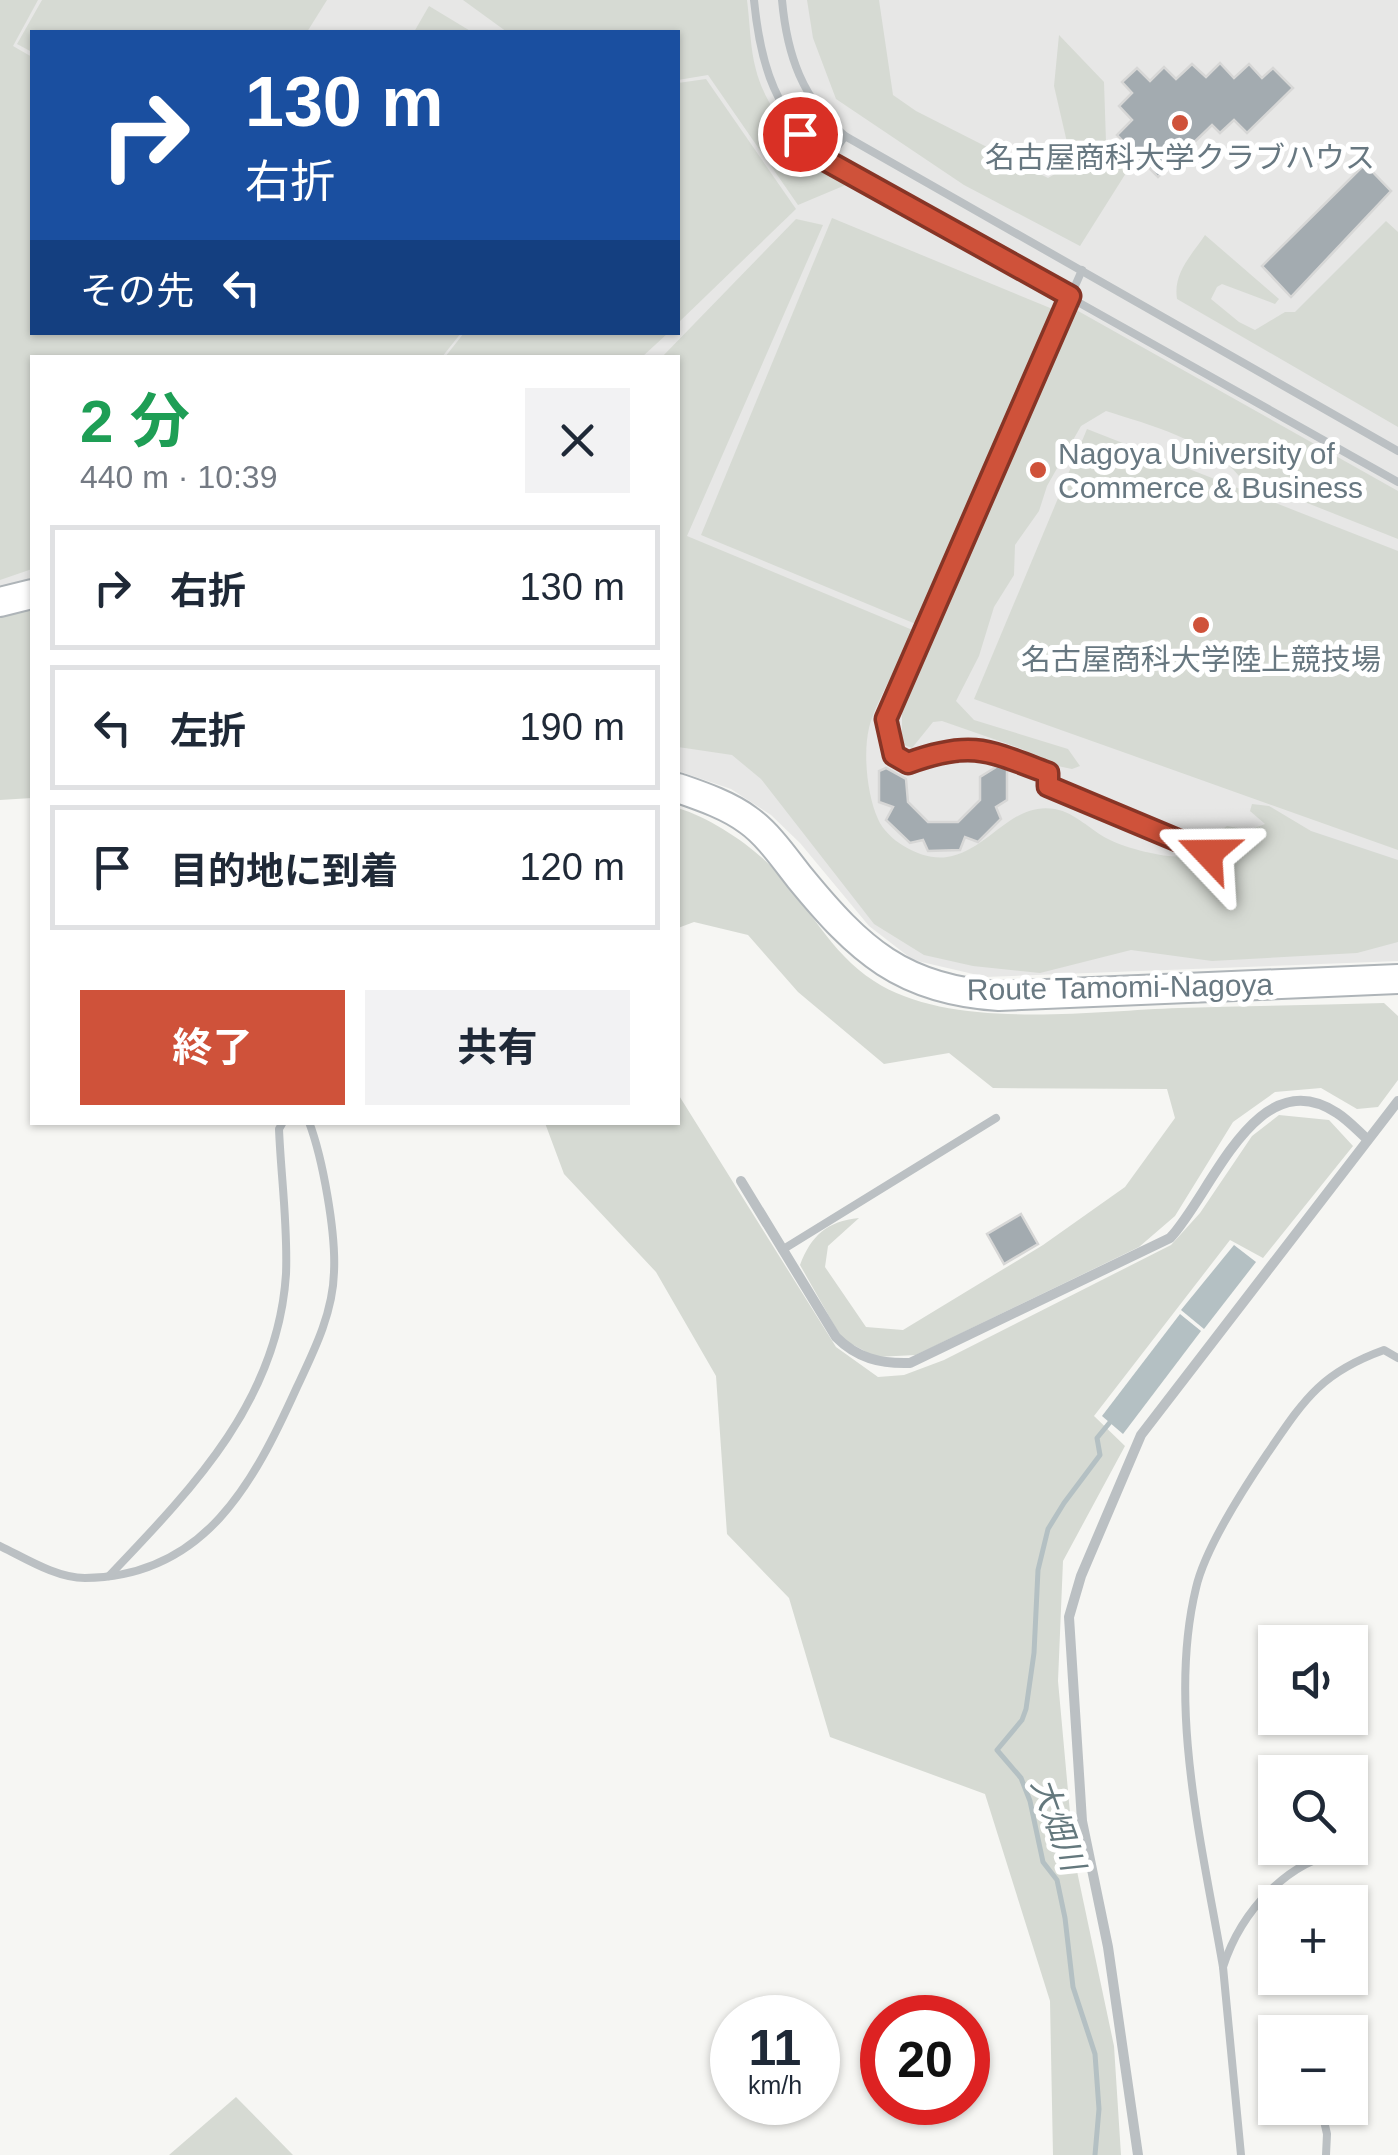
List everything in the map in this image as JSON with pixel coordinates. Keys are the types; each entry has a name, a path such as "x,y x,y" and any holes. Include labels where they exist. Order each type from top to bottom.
{"main road":[{"path":"0,602 30,594"},
{"name":"Route Tamomi-Nagoya","path":"680,789 750,820 835,920 888,966 932,987 998,996 1398,979"}],"street":[{"path":"741,1180 830,1328 849,1350 889,1364 910,1363 1170,1238 1187,1220 1240,1135 1263,1114 1279,1106 1290,1101 1318,1104 1338,1114 1367,1139"},
{"path":"1138,2155 1108,1947 1082,1820 1069,1617 1140,1436 1398,1101"}],"lane":[{"path":"754,0 758,44 775,92 800,134 827,161 1398,482"},
{"path":"782,0 785,34 797,73 812,102 845,136 1398,451"},
{"path":"827,161 845,136"},
{"path":"1082,270 886,719 894,755 908,763 941,750 988,750 1048,773 1048,786 1208,853"},
{"path":"782,1250 996,1118"},
{"path":"108,1576 209,1467 265,1372 277,1331 286,1273 281,1125"},
{"path":"0,1546 65,1575 82,1578 140,1568 172,1555 218,1522 253,1477 318,1340 331,1300 333,1242 310,1125"},
{"path":"1241,2155 1223,1967 1190,1754 1186,1684 1196,1584 1237,1498 1316,1388 1334,1372 1384,1350 1398,1358"},
{"path":"1223,1967 1231,1941 1251,1912 1300,1865"},
{"path":"1325,2125 1326,2155"}],"shaded area":[{"name":"Nagoya University of Commerce & Business","path":"0,0 1398,0 1398,961 986,977 913,960 869,926 800,843 771,815 731,789 680,772 680,355 30,355 30,582 0,588"},
{"path":"0,0 38,0 13,46 30,56 30,335 459,335 444,355 30,355 30,570 0,580"},
{"path":"42,0 327,0 308,30 30,30 30,51 17,44"},
{"path":"463,0 747,0 754,62 762,88 781,120 806,148 848,184 798,205 708,75 680,80 680,30 504,30"},
{"path":"807,0 879,0 893,95 916,111 1048,178 1072,164 1054,86 1059,35 1104,82 1106,142 1126,173 1080,246 964,185 836,99 813,38"},
{"path":"429,6 469,30 415,30"},
{"path":"706,79 796,209 680,321 680,83"},
{"path":"832,218 1055,310 923,627 701,535"},
{"path":"796,219 823,225 687,536 915,631 877,707 867,738 866,761 874,809 883,827 898,842 917,853 947,857 975,846 1025,812 1055,809 1115,842 1145,852 1182,856 1227,826 1249,830 1265,824 1250,811 1252,804 1269,806 1311,831 1398,860 1398,942 1357,953 1212,961 1131,950 1040,973 973,966 924,955 874,924 761,779 732,755 680,747 680,355 664,355"},
{"path":"1386,221 1398,232 1398,427 1177,299 1180,273 1205,235 1279,299 1275,304 1222,284 1217,287 1211,299 1255,330 1285,312 1295,312"},
{"path":"1071,307 1398,491 1398,539 1239,476 1196,444 1106,411 1081,426 1047,486 1039,511 1015,545 1014,575 994,607 979,656 956,701 974,720 1068,749 1080,766 1072,769 1053,765 1022,749 942,721 933,722 912,748 902,744 902,700"},
{"path":"462,335 666,335 644,355 447,355"},
{"name":"名古屋商科大学陸上競技場","path":"1087,429 1398,551 1398,850 974,699"},
{"path":"30,608 30,798 0,800 0,615"},
{"path":"680,809 716,825 752,850 786,882 858,970 905,997 941,1007 1022,1014 1384,1003 1398,1016 1398,1080 1378,1107 1357,1109 1321,1088 1275,1092 1233,1122 1175,1216 1139,1247 916,1355 876,1357 842,1339 800,1265 809,1246 822,1232 859,1218 828,1246 825,1267 866,1327 903,1330 1043,1245 1125,1187 1175,1118 1167,1089 993,1088 949,1053 884,1064 798,992 748,935 694,922 680,927"},
{"path":"680,1097 836,1347 878,1377 904,1375 944,1360 1171,1245 1200,1213 1252,1136 1279,1115 1329,1120 1353,1146 1263,1258 1230,1240 1094,1416 1125,1446 1063,1561 1058,1681 1074,1857 1114,2046 1121,2155 1053,2155 1050,2001 985,1794 830,1737 789,1598 727,1534 716,1376 656,1272 564,1174 546,1125 680,1125"},
{"path":"1234,1245 1256,1262 1204,1329 1181,1310"},
{"path":"1180,1314 1201,1331 1123,1434 1102,1416"},
{"path":"236,2097 293,2155 169,2155"}],"building":[{"name":"名古屋商科大学クラブハウス","path":"1220,63 1234,78 1249,64 1262,78 1273,68 1293,88 1247,133 1234,120 1220,133 1212,125 1158,177 1117,135 1132,120 1119,106 1132,93 1122,82 1137,68 1150,81 1164,67 1176,79 1192,64 1206,77"},
{"name":"名古屋商科大学クラブハウス","path":"1365,164 1391,191 1291,297 1262,266"},
{"path":"1001,764 1007,765 1007,800 996,807 1001,819 978,842 965,837 960,850 928,851 923,840 910,843 886,820 893,807 879,802 879,771 886,768 906,779 908,802 928,822 958,822 980,800 980,777"},
{"path":"1021,1214 1038,1244 1004,1264 987,1234"}],"waterway":[{"name":"大畑川","path":"1095,2155 1099,2109 1095,2054 1073,1987 1057,1880 1043,1862 1021,1778 997,1750 1022,1720 1026,1709 1034,1653 1038,1570 1048,1529 1100,1455 1097,1438 1111,1421"}],"place":[{"name":"名古屋商科大学クラブハウス","path":"1180,123"},
{"name":"Nagoya University of Commerce & Business","path":"1038,470"},
{"name":"名古屋商科大学陸上競技場","path":"1201,625"}],"route":[{"path":"800,134 827,161 1070,296 886,719 894,755 908,763 941,750 988,750 1048,773 1048,786 1208,853"}]}
